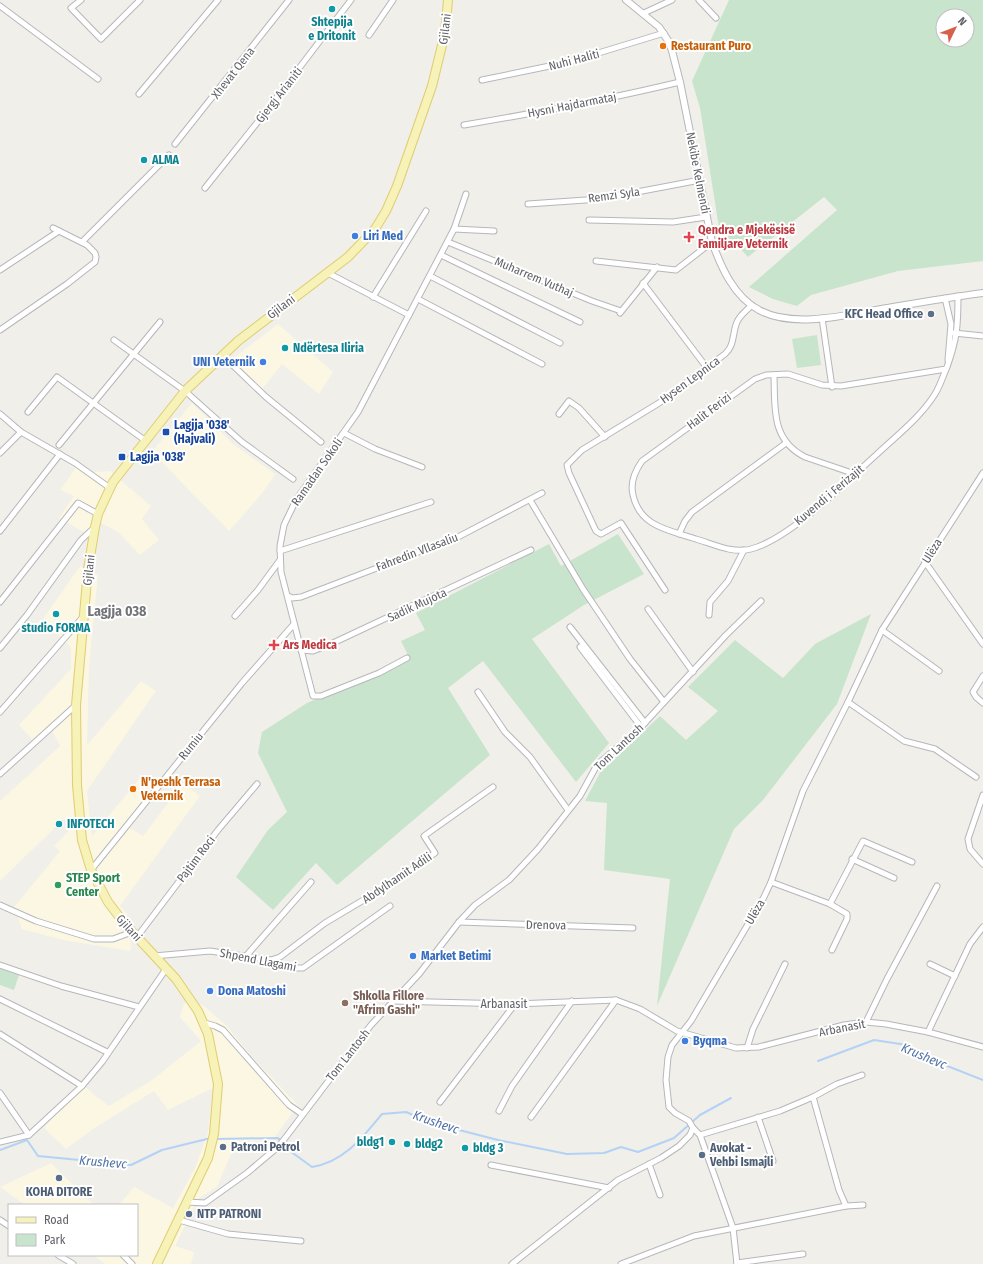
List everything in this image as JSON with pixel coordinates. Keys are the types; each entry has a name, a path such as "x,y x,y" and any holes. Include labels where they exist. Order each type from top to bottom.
{"main road":[{"name":"Gjilani","path":"157,1264 204,1169 211,1149 214,1134 218,1084 205,1023 184,990 134,934 108,902 92,870 82,840 76,757 76,704 90,552 95,527 98,514 110,488 185,391 222,355 252,329 328,273 368,238 386,211 415,136 438,67 445,33 448,0"}],"street":[{"path":"80,0 71,8 101,39 140,0"},
{"path":"139,94 218,0"},
{"name":"Xhevat Qena","path":"175,144 289,0"},
{"name":"Gjergj Arianiti","path":"205,188 287,85 351,0"},
{"path":"369,35 393,0"},
{"name":"Nekibe Kelmendi","path":"626,0 644,13 664,33 672,51 680,82 712,242 732,285 752,305 767,314 780,318 822,318 983,293"},
{"path":"644,13 672,0"},
{"path":"699,0 716,18"},
{"path":"0,6 98,79"},
{"name":"Nuhi Haliti","path":"482,80 569,62 664,33"},
{"name":"Hysni Hajdarmataj","path":"464,125 571,104 611,98 680,82"},
{"path":"82,242 169,155"},
{"name":"Remzi Syla","path":"528,204 600,199 700,180"},
{"name":"Ramadan Sokoli","path":"407,658 379,673 320,696 313,696 288,596 283,583 280,560 280,540 284,525 296,500 353,421 448,242 466,194"},
{"path":"373,297 426,211"},
{"path":"589,220 673,222 706,217"},
{"path":"0,330 62,288 94,262 96,257 95,253 82,242 53,228"},
{"path":"454,229 494,231"},
{"path":"0,270 59,231"},
{"name":"Muharrem Vuthaj","path":"448,242 620,312 642,283 657,267"},
{"path":"596,261 657,267 671,270 681,268 712,242"},
{"path":"441,255 580,322"},
{"path":"328,273 409,315"},
{"path":"430,276 560,343"},
{"path":"642,283 707,368"},
{"path":"947,367 952,356 958,333 958,296"},
{"path":"945,298 951,320 947,367"},
{"path":"418,299 542,364"},
{"name":"Hysen Lepnica","path":"665,590 621,523 601,534 596,531 569,473 567,465 568,462 582,450 659,403 730,350 737,323 752,305"},
{"path":"822,318 832,387"},
{"path":"59,444 160,322"},
{"path":"951,333 983,336"},
{"path":"114,340 135,353 185,391 242,442 293,479"},
{"path":"222,355 266,397 321,442"},
{"name":"Halit Ferizi","path":"744,550 727,548 679,534 652,524 641,514 632,492 634,478 638,467 648,456 744,385 760,376 788,374 832,387 947,367"},
{"name":"Kuvendi i Ferizajit","path":"744,550 758,547 779,536 823,502 855,474 924,409 935,394 947,367"},
{"path":"774,375 777,423 786,443 797,453 805,457 855,474"},
{"path":"28,412 57,377 146,441"},
{"path":"559,414 569,401 579,408 605,437"},
{"path":"0,414 20,432 60,454 110,488"},
{"path":"0,453 20,432"},
{"name":"Ramadan Sokoli","path":"344,433 375,449 422,467"},
{"path":"679,534 685,521 692,512 786,443"},
{"path":"0,531 60,454"},
{"name":"Ulëza","path":"700,1135 691,1124 672,1110 666,1089 666,1072 668,1057 672,1045 682,1033 713,984 771,882 803,791 882,630 983,473"},
{"name":"Fahredin Vllasaliu","path":"288,596 292,598 301,597 446,542 542,493"},
{"path":"530,500 546,524 583,589 630,658 664,702"},
{"path":"280,551 432,502"},
{"path":"0,602 78,503 98,514"},
{"path":"0,648 27,615 81,540 95,527"},
{"name":"Sadik Mujota","path":"301,650 314,651 333,643 531,550"},
{"path":"709,615 710,602 728,581 744,550"},
{"path":"235,616 280,560"},
{"path":"925,562 983,644"},
{"name":"Tom Lantosh","path":"187,1202 205,1203 247,1173 285,1140 302,1114 371,1025 419,974 459,922 475,905 497,890 519,870 584,789 597,765 643,725 726,635 761,601"},
{"path":"648,609 693,672"},
{"path":"0,712 84,616"},
{"name":"Rumiu","path":"92,870 242,683 294,624"},
{"path":"570,627 643,725"},
{"path":"882,630 939,671"},
{"path":"580,647 643,725"},
{"path":"983,676 973,692 983,703"},
{"path":"478,692 505,732 530,757 568,810"},
{"path":"848,702 904,741 935,749 976,777"},
{"path":"0,774 76,704"},
{"name":"Pajtim Roci","path":"134,934 257,784"},
{"name":"Abdylhamit Adili","path":"271,960 280,957 325,923 390,884 435,853 424,836 493,788"},
{"path":"983,795 968,839 970,849 983,864"},
{"path":"830,904 852,859 864,840 912,862"},
{"path":"852,859 894,878"},
{"path":"246,956 311,882"},
{"path":"771,882 830,904 847,914 847,919 832,950"},
{"path":"866,1022 890,973 937,886"},
{"path":"0,905 36,921 94,939 113,939 134,934"},
{"name":"Shpend Llagami","path":"154,956 210,951 271,960 298,969 307,967 390,906"},
{"name":"Drenova","path":"459,922 632,928"},
{"path":"928,1032 970,944 983,927"},
{"path":"747,1048 751,1033 784,964"},
{"path":"930,964 955,976"},
{"path":"0,965 61,986 139,1008"},
{"path":"0,1142 29,1135 82,1086 102,1062 166,969"},
{"path":"0,998 108,1052"},
{"path":"531,1117 616,1000"},
{"name":"Arbanasit","path":"393,1001 515,1004 616,1000 640,1009 673,1030 726,1046 747,1048 786,1041 844,1025 866,1022 886,1024 928,1032 983,1047"},
{"path":"499,1111 515,1082 572,1001"},
{"path":"440,1102 515,1004"},
{"path":"205,1023 223,1030 289,1105 302,1114"},
{"path":"0,1034 82,1086"},
{"path":"802,1254 737,1264 733,1228 700,1135 780,1111 813,1097 837,1084 862,1075"},
{"path":"0,1093 29,1135"},
{"path":"813,1097 839,1190 846,1206"},
{"path":"758,1117 773,1161"},
{"path":"512,1264 627,1175 650,1164 679,1146 690,1136 691,1124"},
{"path":"650,1164 660,1194"},
{"path":"491,1165 609,1188"},
{"path":"621,1264 694,1236 846,1206 863,1205"},
{"path":"179,1220 228,1234 301,1241"},
{"path":"60,1256 73,1264"},
{"path":"124,1256 132,1264"}],"shaded area":[{"path":"278,324 333,372 319,394 282,364 262,389 231,360"},
{"path":"192,403 233,444 275,474 264,491 229,531 152,452"},
{"path":"80,462 94,472 110,471 151,506 142,519 159,540 140,555 118,532 100,522 96,539 59,518 74,496 60,490"},
{"path":"80,566 98,575 89,666 87,745 141,681 156,691 87,791 92,836 139,779 158,793 130,828 143,836 183,783 200,796 120,906 127,914 131,945 130,951 63,940 22,929 14,907 60,851 54,846 71,828 64,819 0,881 0,801 60,746 52,731 37,745 19,725 71,669 71,648 43,619"},
{"path":"194,1001 204,1006 228,1027 251,1056 298,1105 272,1141 236,1142 217,1187 199,1198 175,1246 194,1252 191,1264 105,1264 94,1256 138,1256 138,1204 120,1204 134,1187 173,1208 195,1168 208,1133 213,1088 168,1110 154,1091 93,1129 66,1149 44,1128 54,1115 84,1085 109,1106 152,1080 201,1041 180,1017 184,1004"},
{"path":"51,1163 93,1204 24,1204 0,1187"}],"green space":[{"path":"729,0 983,0 983,261 898,271 811,295 797,306 773,299 749,287 837,210 824,197 748,257 738,246 720,234 700,108 692,81"},
{"path":"817,335 821,365 797,368 792,339"},
{"path":"618,534 644,574 584,605 532,639 609,743 576,782 483,661 448,688 490,755 337,885 316,863 273,910 236,877 268,830 287,812 258,753 262,732 307,703 410,659 401,641 425,630 416,613 549,544 561,566"},
{"path":"871,614 837,704 763,800 734,829 657,1006 670,879 604,870 607,803 585,801 601,771 660,716 686,740 718,711 688,687 735,640 783,678 815,644"},
{"path":"0,968 19,975 14,990 0,985"}],"waterway":[{"name":"Krushevc","path":"818,1061 874,1040 907,1045 917,1054 983,1080"},
{"name":"Krushevc","path":"216,1139 278,1138 290,1151 312,1167 334,1160 343,1154 360,1140 382,1114 406,1112 432,1123 498,1140 567,1154 604,1153 621,1147 638,1152 674,1138 700,1115 731,1098"},
{"name":"Krushevc","path":"0,1150 27,1140 38,1156 131,1165 162,1150 211,1138"}],"place":[{"name":"Shtepija e Dritonit","path":"332,9"},
{"name":"Restaurant Puro","path":"663,46"},
{"name":"ALMA","path":"144,160"},
{"name":"Liri Med","path":"355,236"},
{"name":"Qendra e Mjekësisë Familjare Veternik","path":"689,237"},
{"name":"KFC Head Office","path":"931,314"},
{"name":"Ndërtesa Iliria","path":"285,348"},
{"name":"UNI Veternik","path":"263,362"},
{"name":"Lagjja '038' (Hajvali)","path":"166,432"},
{"name":"Lagjja '038'","path":"122,457"},
{"name":"studio FORMA","path":"56,614"},
{"name":"Ars Medica","path":"274,645"},
{"name":"N'peshk Terrasa Veternik","path":"133,789"},
{"name":"INFOTECH","path":"59,824"},
{"name":"STEP Sport Center","path":"58,885"},
{"name":"Market Betimi","path":"413,956"},
{"name":"Dona Matoshi","path":"210,991"},
{"name":"Shkolla Fillore \"Afrim Gashi\"","path":"345,1003"},
{"name":"Byqma","path":"685,1041"},
{"name":"bldg1","path":"392,1142"},
{"name":"bldg2","path":"407,1144"},
{"name":"Patroni Petrol","path":"223,1147"},
{"name":"bldg 3","path":"465,1148"},
{"name":"Avokat - Vehbi Ismajli","path":"702,1155"},
{"name":"KOHA DITORE","path":"59,1178"},
{"name":"NTP PATRONI","path":"189,1214"}],"district":[{"name":"Lagjja 038","path":"117,611"}]}
